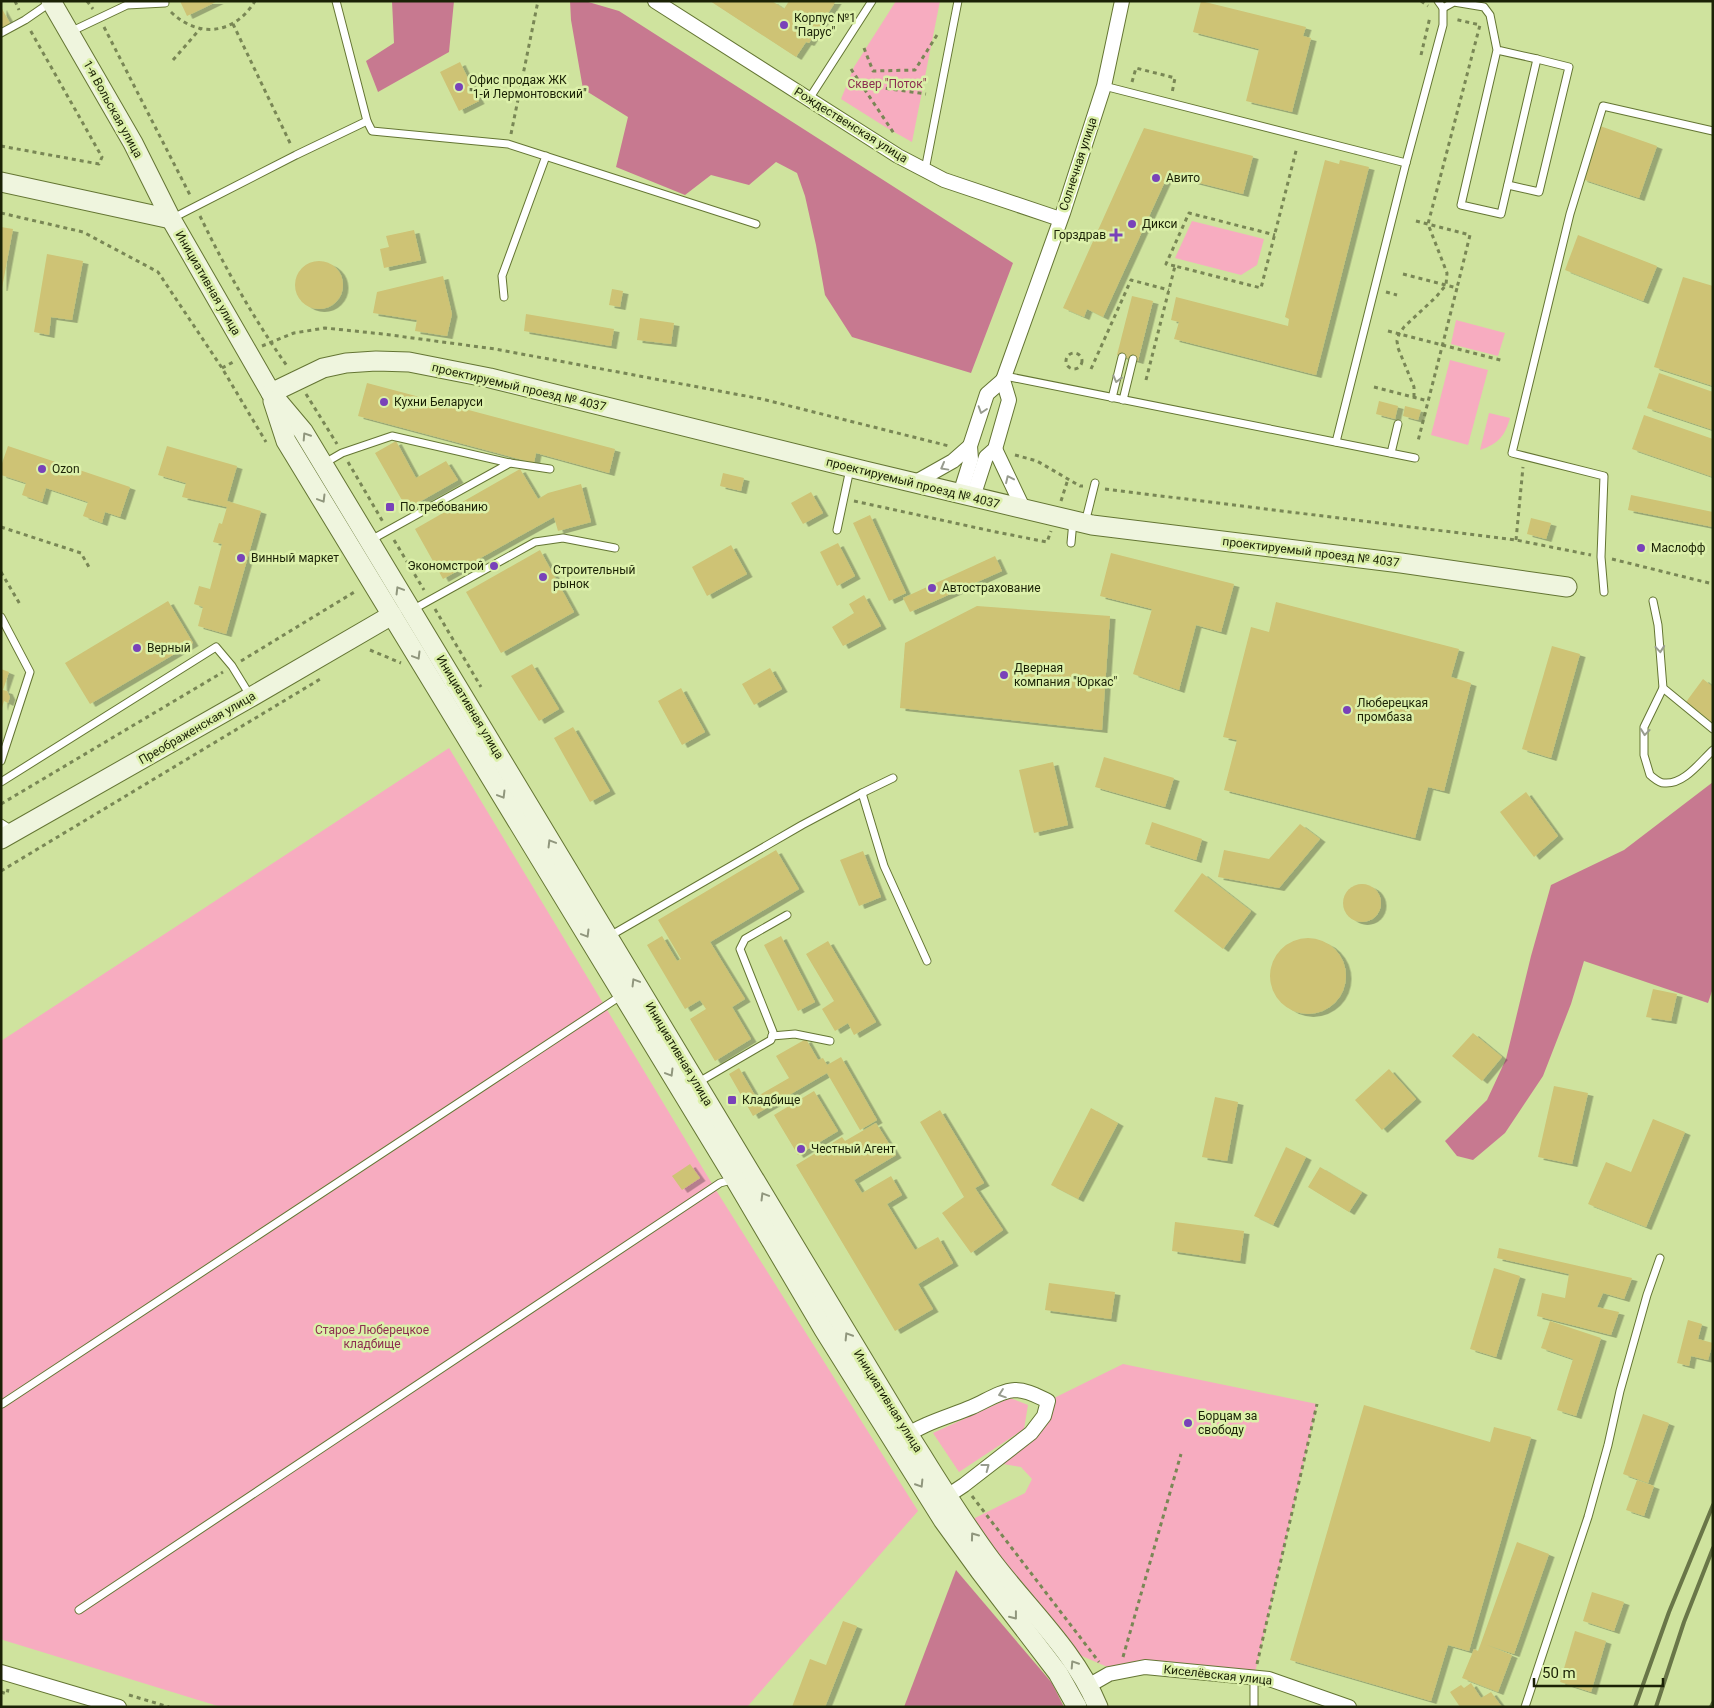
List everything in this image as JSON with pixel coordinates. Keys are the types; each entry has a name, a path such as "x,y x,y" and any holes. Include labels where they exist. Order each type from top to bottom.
{"main road":[{"name":"1-я Вольская улица","path":"51,1 133,143 171,219"},
{"name":"Инициативная улица","path":"1,182 171,219 271,393 303,431 697,1084 980,1571 1058,1673 1077,1707"},
{"name":"проектируемый проезд № 4037","path":"271,393 323,368 346,363 376,361 409,362 490,378 966,496 1079,522 1566,587"},
{"name":"Инициативная улица","path":"271,393 286,441 384,619 623,994 824,1330 901,1438"},
{"name":"Преображенская улица","path":"6,831 251,697 384,619"},
{"name":"Инициативная улица","path":"940,1501 992,1561 1074,1663 1098,1707"}],"street":[{"name":"Рождественская улица","path":"655,1 898,156 925,171 944,180 1060,219"},
{"name":"Солнечная улица","path":"1004,378 1104,86 1122,1"},
{"path":"914,483 953,461 964,447 987,394 1004,378"},
{"path":"1004,378 1009,400 1001,451 1024,510"},
{"path":"964,447 970,459 966,496"},
{"path":"966,496 986,456 1001,451"},
{"path":"901,1438 923,1425 971,1408 1002,1393 1016,1390 1030,1392 1048,1402 1044,1416 1031,1433 964,1485 940,1501"},
{"name":"Киселёвская улица","path":"1088,1686 1114,1673 1145,1667 1269,1679 1349,1707"},
{"path":"1,1672 119,1707"}],"lane":[{"path":"1,33 25,20 51,1"},
{"path":"336,1 367,121 372,131 508,144 756,224"},
{"path":"809,99 872,1"},
{"path":"925,171 958,1"},
{"path":"1336,442 1406,163 1443,25 1443,8 1438,1"},
{"path":"1443,8 1454,2 1484,7 1490,15 1497,50 1461,205 1501,214 1537,59"},
{"path":"70,32 127,5 165,3"},
{"path":"1497,50 1569,67 1539,192 1508,185"},
{"path":"1104,86 1406,163"},
{"path":"1604,592 1601,556 1604,476 1512,453 1570,214 1603,106 1713,131"},
{"path":"171,219 367,121"},
{"path":"504,297 502,276 546,156"},
{"path":"1112,398 1122,357"},
{"path":"1122,400 1133,359"},
{"path":"1004,378 1415,458"},
{"path":"1391,453 1398,424"},
{"path":"323,464 342,453 392,436 510,463 550,469"},
{"path":"369,541 510,463"},
{"path":"838,530 850,467"},
{"path":"1071,543 1095,485"},
{"path":"411,611 535,542 563,538 615,548"},
{"path":"1653,601 1658,625 1664,688 1644,728 1644,755 1650,775 1662,783 1676,782 1690,772 1713,750"},
{"path":"1,617 30,672 1,762"},
{"path":"1,782 216,647 232,666 251,697"},
{"path":"1664,688 1713,729"},
{"path":"608,937 802,825 893,778"},
{"path":"862,793 884,866 927,962"},
{"path":"697,1084 771,1040 773,1032 740,949 745,939 787,915"},
{"path":"2,1404 623,994"},
{"path":"772,1036 795,1034 830,1041"},
{"path":"78,1610 714,1187 735,1179"},
{"path":"1525,1707 1588,1517 1608,1445 1620,1391 1660,1258"},
{"path":"1254,1677 1254,1707"}],"path":[{"path":"1,146 98,164 102,157 15,1"},
{"path":"87,1 99,17 196,206 217,251 270,342 294,333 325,328 495,349 762,399 964,447"},
{"path":"165,3 179,20 189,26 211,30 222,28 242,18 255,1"},
{"path":"508,144 538,1"},
{"path":"1421,1 1430,7"},
{"path":"1414,397 1414,387 1398,348 1399,334 1404,327 1436,298 1446,285 1447,273 1428,224 1480,25 1431,14 1420,60"},
{"path":"232,24 296,155"},
{"path":"173,60 200,29"},
{"path":"864,48 874,71 915,70 937,36"},
{"path":"1122,90 1125,82 1132,83 1136,68 1175,78 1172,90 1174,97"},
{"path":"850,69 898,140"},
{"path":"862,85 926,94"},
{"path":"1275,235 1189,213 1166,264 1261,288 1275,235 1296,154"},
{"path":"1,213 82,232 158,272 222,368 268,445"},
{"path":"1416,221 1470,235 1418,441"},
{"path":"1146,380 1175,266"},
{"path":"1403,274 1457,288"},
{"path":"1091,369 1131,280 1169,290"},
{"path":"1381,291 1397,295"},
{"path":"1388,331 1504,361"},
{"path":"1075,352 1080,355 1082,360 1081,365 1072,369 1065,362 1066,356 1075,352"},
{"path":"1374,387 1428,401"},
{"path":"1001,451 1037,461 1080,486 1095,485 1516,540 1601,556 1713,584"},
{"path":"1516,540 1524,456"},
{"path":"844,498 1047,542"},
{"path":"1,527 80,553 90,569"},
{"path":"1,572 21,606"},
{"path":"1,804 356,591 361,599"},
{"path":"384,619 385,640 370,650 401,663"},
{"path":"396,655 406,671"},
{"path":"1,871 327,676"},
{"path":"1254,1677 1317,1404"},
{"path":"1114,1673 1181,1454"},
{"path":"964,1485 1114,1673"},
{"path":"1,1692 7,1694"}],"green space":[{"name":"Сквер \"Поток\"","path":"896,1 940,1 912,142 841,99 854,67"},
{"path":"1192,221 1264,239 1257,265 1241,275 1175,258"},
{"path":"1456,320 1505,333 1498,356 1451,344"},
{"path":"1450,360 1488,370 1468,445 1431,435"},
{"path":"1489,413 1510,418 1506,430 1500,438 1492,445 1480,450"},
{"name":"Старое Люберецкое кладбище","path":"449,748 714,1187 918,1511 747,1707 221,1707 3,1640 1,1637 1,1041"},
{"path":"1123,1364 1317,1404 1254,1677 1119,1672 1075,1653 971,1520 1025,1493 1032,1479 1021,1467 1003,1464 1003,1455 1031,1433 1048,1401"},
{"path":"1010,1398 1028,1405 1024,1429 959,1472 933,1433"}],"shaded area":[{"path":"392,1 454,1 449,52 378,92 366,61 394,43"},
{"path":"570,1 585,1 619,11 1013,263 971,373 852,337 825,295 805,196 797,173 776,162 749,185 711,175 685,195 616,167 628,117 583,89 571,20"},
{"path":"1713,782 1713,988 1708,1003 1584,961 1571,1004 1543,1076 1505,1133 1473,1160 1457,1156 1445,1141 1487,1100 1506,1059 1531,956 1551,885 1624,850"},
{"path":"956,1570 1052,1683 1064,1707 904,1707"}],"building":[{"path":"180,1 218,1 187,16"},
{"name":"Корпус №1 \"Парус\"","path":"710,1 772,1 784,9 789,1 836,1 809,43 806,42 796,57"},
{"path":"1201,1 1306,27 1303,36 1311,38 1292,112 1246,101 1259,49 1193,32"},
{"path":"1,7 11,25 1,31"},
{"name":"Офис продаж ЖК \"1-й Лермонтовский\"","path":"460,62 479,101 459,111 440,72"},
{"path":"1600,126 1657,146 1639,198 1582,179"},
{"path":"1144,128 1253,156 1243,194 1168,175 1103,317 1087,309 1084,317 1063,308"},
{"path":"1325,160 1339,164 1340,160 1369,167 1316,375 1174,339 1179,322 1171,320 1176,297 1288,326 1289,319 1285,317"},
{"path":"1,227 13,229 2,288 1,288"},
{"path":"414,230 421,260 384,268 380,249 389,247 386,236"},
{"path":"1578,235 1657,266 1643,301 1565,270"},
{"path":"47,254 83,261 72,320 51,317 49,335 34,332"},
{"path":"314,261 324,261 336,268 343,280 343,290 336,302 324,309 314,309 306,305 299,298 295,290 295,280 299,272 306,265"},
{"path":"443,276 452,314 447,336 415,331 417,320 373,313 377,292"},
{"path":"1683,277 1713,286 1713,386 1654,367"},
{"path":"612,289 623,291 620,307 609,305"},
{"path":"1132,296 1153,301 1138,361 1117,355"},
{"path":"526,314 614,329 611,346 524,331"},
{"path":"640,318 674,323 671,344 637,340"},
{"path":"1659,373 1713,392 1713,430 1647,408"},
{"path":"367,383 615,449 609,473 536,453 534,463 358,416"},
{"path":"1379,401 1398,406 1395,419 1376,414"},
{"path":"1405,406 1421,410 1418,420 1403,416"},
{"path":"1644,415 1713,439 1713,477 1632,449"},
{"path":"396,441 416,478 446,461 458,480 407,509 375,453"},
{"path":"8,446 130,487 120,517 105,512 102,523 83,516 88,502 46,488 42,502 22,495 26,483 1,475 1,466"},
{"path":"167,446 237,466 227,501 261,511 226,634 198,626 203,607 194,604 199,586 210,589 222,544 213,542 219,523 222,524 227,507 182,497 186,483 158,475"},
{"path":"520,469 538,499 548,493 581,484 591,522 558,531 554,517 443,579 415,529"},
{"path":"723,473 744,478 741,491 720,486"},
{"path":"811,492 823,513 803,524 791,503"},
{"path":"1631,495 1713,512 1713,527 1628,510"},
{"path":"870,515 906,593 889,601 853,523"},
{"path":"1531,518 1551,523 1546,539 1527,534"},
{"path":"838,543 855,576 837,586 820,552"},
{"path":"731,545 747,574 707,596 692,567"},
{"path":"540,550 574,612 501,653 466,592"},
{"path":"1111,553 1234,584 1221,632 1196,625 1179,690 1133,674 1152,609 1100,596"},
{"path":"995,556 1002,571 910,612 903,598"},
{"path":"864,595 881,626 843,646 832,627 854,613 849,604"},
{"name":"Верный","path":"168,601 193,643 90,704 65,663"},
{"name":"Люберецкая промбаза","path":"1276,602 1459,649 1451,677 1471,683 1444,791 1428,787 1415,838 1224,790 1237,740 1223,737 1251,627 1269,632"},
{"name":"Дверная компания \"Юркас\"","path":"977,606 1110,616 1102,730 900,708 905,643"},
{"path":"1552,646 1580,654 1551,758 1522,749"},
{"path":"532,664 559,709 539,721 511,676"},
{"path":"770,668 782,689 754,705 742,684"},
{"path":"1,669 9,672 3,690 7,691 10,697 8,703 4,701 2,708"},
{"path":"1703,679 1713,687 1713,723 1686,702"},
{"path":"681,688 705,732 682,745 658,701"},
{"path":"573,727 610,791 590,802 554,738"},
{"path":"1104,757 1174,778 1165,807 1095,787"},
{"path":"1053,762 1068,825 1034,833 1019,770"},
{"path":"1526,792 1558,836 1534,857 1500,812"},
{"path":"1152,822 1202,839 1196,860 1145,844"},
{"path":"1300,824 1320,839 1279,888 1218,877 1224,850 1269,859"},
{"path":"776,850 799,889 710,942 745,999 732,1007 751,1039 715,1061 690,1019 706,1009 700,1000 685,1009 647,945 662,936 677,961 681,959 658,920"},
{"path":"863,851 881,897 859,906 840,860"},
{"path":"1202,873 1251,911 1223,949 1174,911"},
{"path":"1362,884 1376,889 1381,903 1376,917 1362,922 1348,917 1343,903 1348,889"},
{"path":"781,936 815,1002 798,1011 764,945"},
{"path":"1308,938 1322,941 1335,949 1343,962 1346,976 1343,990 1335,1003 1322,1011 1308,1014 1294,1011 1281,1003 1273,990 1270,976 1273,962 1281,949 1294,941"},
{"path":"828,941 876,1022 854,1035 848,1023 835,1031 822,1009 834,1001 806,954"},
{"path":"1653,989 1677,994 1671,1021 1646,1017"},
{"path":"1473,1033 1502,1057 1482,1081 1452,1056"},
{"path":"806,1039 818,1060 823,1058 827,1065 841,1057 877,1120 860,1130 827,1073 753,1116 729,1074 739,1068 756,1097 789,1078 776,1056"},
{"path":"1389,1069 1416,1099 1382,1130 1355,1100"},
{"path":"1554,1086 1588,1093 1572,1164 1538,1157"},
{"path":"814,1091 838,1131 798,1155 774,1115"},
{"path":"1215,1097 1238,1102 1227,1161 1202,1157"},
{"path":"1091,1108 1118,1123 1078,1199 1051,1185"},
{"path":"940,1110 984,1183 975,1188 1003,1230 971,1253 942,1213 964,1197 920,1122"},
{"path":"1653,1119 1685,1132 1646,1227 1588,1204 1606,1162 1631,1172"},
{"path":"876,1123 896,1155 854,1180 862,1193 891,1176 902,1195 887,1204 915,1250 938,1237 953,1263 918,1284 933,1309 895,1331 796,1165 842,1137 845,1141"},
{"path":"1286,1147 1306,1157 1273,1225 1254,1216"},
{"path":"690,1164 700,1178 682,1190 672,1176"},
{"path":"1320,1167 1362,1192 1349,1212 1308,1187"},
{"path":"1175,1222 1244,1231 1240,1261 1172,1251"},
{"path":"1499,1248 1632,1278 1624,1299 1603,1293 1597,1307 1619,1312 1611,1335 1537,1316 1542,1293 1565,1298 1569,1274 1497,1258"},
{"path":"1494,1268 1520,1276 1496,1357 1470,1349"},
{"path":"1049,1283 1115,1292 1111,1319 1045,1310"},
{"path":"1688,1320 1702,1324 1698,1339 1713,1343 1708,1360 1691,1356 1689,1366 1677,1363"},
{"path":"1550,1321 1601,1338 1576,1416 1557,1410 1573,1359 1541,1348"},
{"path":"1364,1405 1490,1442 1494,1427 1531,1437 1469,1651 1448,1645 1431,1701 1290,1660"},
{"path":"1643,1414 1669,1423 1648,1483 1623,1474"},
{"path":"1637,1480 1654,1486 1644,1516 1626,1510"},
{"path":"1517,1542 1549,1554 1514,1654 1487,1645 1512,1655 1498,1692 1462,1678 1474,1649 1478,1651"},
{"path":"1592,1592 1624,1602 1614,1631 1583,1621"},
{"path":"843,1621 857,1626 825,1707 792,1707 810,1659 826,1665"},
{"path":"1575,1631 1606,1641 1591,1692 1560,1682"},
{"path":"1471,1683 1481,1698 1491,1692 1502,1707 1460,1707 1450,1692 1461,1685 1464,1688"}],"railway":[{"path":"1635,1707 1669,1612 1713,1505"},
{"path":"1656,1707 1684,1622 1713,1548"},
{"path":"1711,1707 1713,1703"}],"place":[{"name":"Корпус №1 \"Парус\"","path":"784,25"},
{"name":"Офис продаж ЖК \"1-й Лермонтовский\"","path":"459,87"},
{"name":"Авито","path":"1156,178"},
{"name":"Дикси","path":"1132,224"},
{"name":"Горздрав","path":"1116,235"},
{"name":"Кухни Беларуси","path":"384,402"},
{"name":"Ozon","path":"42,469"},
{"name":"По требованию","path":"390,507"},
{"name":"Маслофф","path":"1641,548"},
{"name":"Винный маркет","path":"241,558"},
{"name":"Экономстрой","path":"494,566"},
{"name":"Строительный рынок","path":"543,577"},
{"name":"Автострахование","path":"932,588"},
{"name":"Верный","path":"137,648"},
{"name":"Дверная компания \"Юркас\"","path":"1004,675"},
{"name":"Люберецкая промбаза","path":"1347,710"},
{"name":"Кладбище","path":"732,1100"},
{"name":"Честный Агент","path":"801,1149"},
{"name":"Борцам за свободу","path":"1188,1423"}]}
